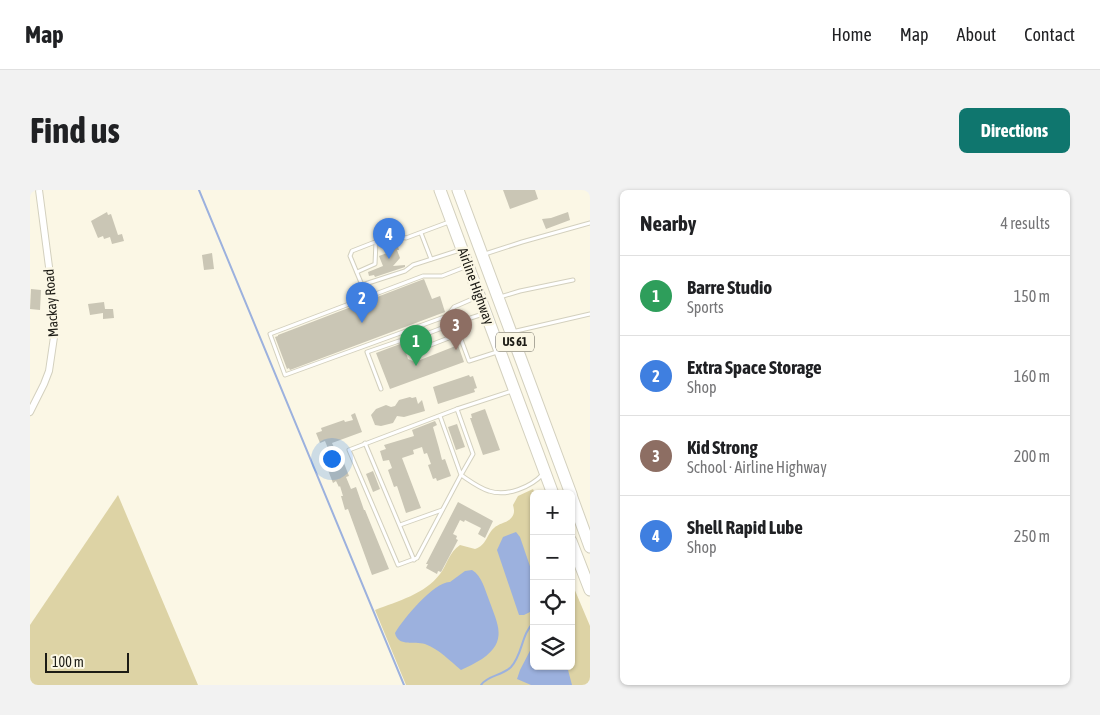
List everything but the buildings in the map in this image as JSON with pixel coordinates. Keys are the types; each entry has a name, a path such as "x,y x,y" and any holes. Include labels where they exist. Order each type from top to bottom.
{"highway":[{"name":"Airline Highway","path":"440,190 552,490"},
{"name":"Airline Highway","path":"461,191 482,255 570,490"},
{"path":"521,407 527,411 546,459 553,466 560,464"},
{"path":"545,472 553,474 559,479 563,490"},
{"name":"Airline Highway","path":"575,505 590,548"},
{"path":"575,516 580,519"},
{"path":"575,551 590,590"}],"street":[{"name":"Mackay Road","path":"30,412 49,371 54,337 52,290 39,190"}],"lane":[{"path":"452,221 406,238 393,236 352,251 350,256 362,285 405,271 412,265 462,249"},
{"path":"482,255 590,223"},
{"path":"421,233 431,259"},
{"path":"357,272 375,264 376,242"},
{"path":"468,266 442,276 423,276 270,334 285,375 447,316 454,307 480,296"},
{"path":"499,298 520,290 573,280"},
{"path":"381,389 367,352 399,341 408,341 486,313"},
{"path":"512,332 590,314"},
{"path":"455,323 469,360 500,351"},
{"path":"415,351 459,334"},
{"path":"457,409 473,454 417,558 398,565 349,450 457,409 515,390"},
{"path":"440,416 461,475 489,491 503,492 530,485 545,472"},
{"path":"365,443 414,560"},
{"path":"400,525 442,509"}],"shaded area":[{"path":"530,490 530,670 575,670 575,590 590,626 590,685 406,685 375,610 427,587 440,574 451,555 460,545 475,549 482,545 494,528 512,517 514,512 513,505 518,496"},
{"path":"118,495 198,685 30,685 30,625"}],"water":[{"path":"516,532 520,537 530,566 530,612 524,615 519,615 497,550 503,537"},
{"path":"472,570 483,584 498,625 498,639 490,652 482,659 461,670 430,646 399,640 395,633 412,610 428,594 465,571"},
{"path":"530,651 530,670 568,670 572,685 531,685 517,679"}],"waterway":[{"path":"199,190 404,685"},
{"path":"481,685 487,679 511,667 532,625"}],"place":[{"name":"Shell Rapid Lube","path":"389,259"},
{"name":"Extra Space Storage","path":"362,323"},
{"name":"Kid Strong","path":"456,350"},
{"name":"Barre Studio","path":"416,366"}]}
